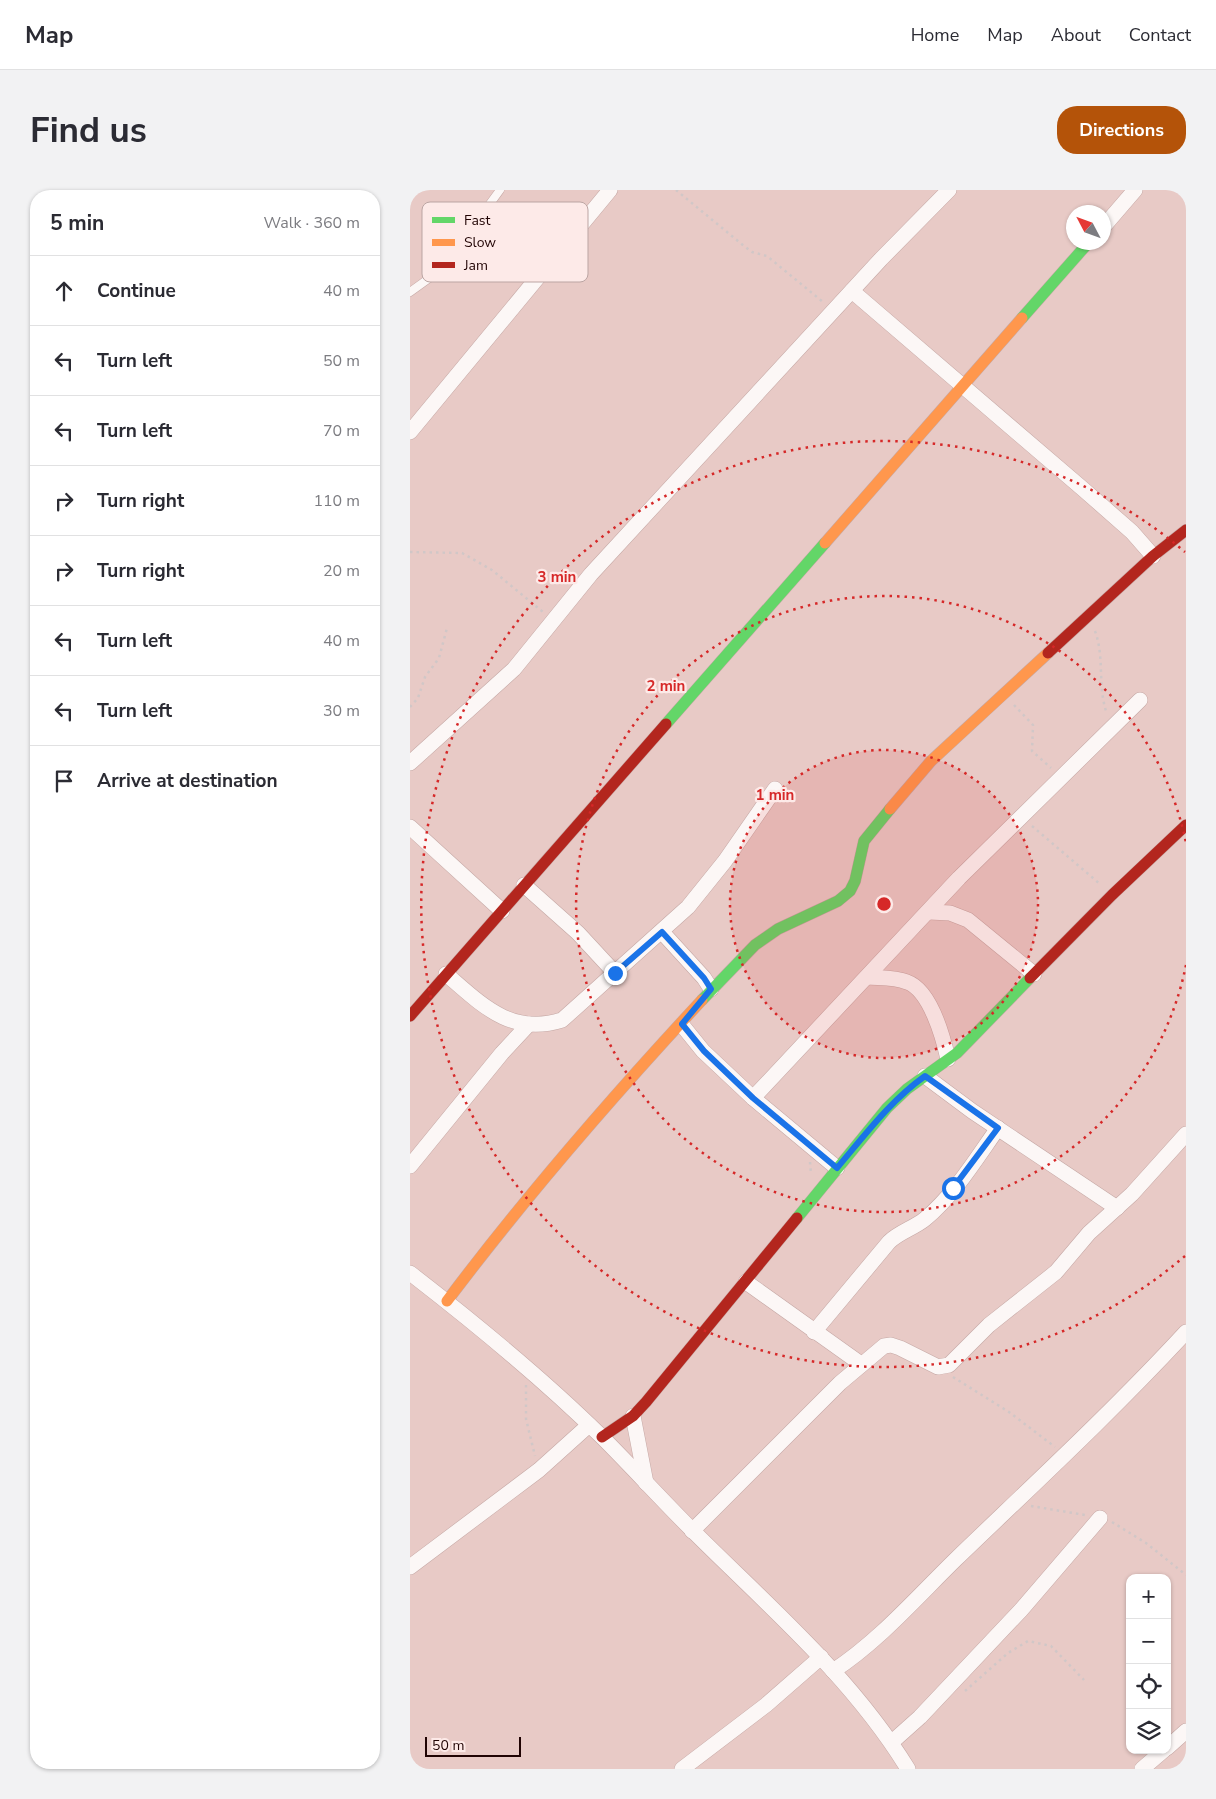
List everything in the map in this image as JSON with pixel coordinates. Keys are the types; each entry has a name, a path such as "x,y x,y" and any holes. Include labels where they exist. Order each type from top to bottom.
{"street":[{"path":"588,217 610,190"},
{"path":"410,763 459,717 502,681 538,642 553,620 591,574 852,291 949,190"},
{"path":"1111,218 1135,190"},
{"path":"410,1016 1082,250"},
{"path":"410,432 534,282"},
{"path":"852,291 1104,507 1132,532 1153,556"},
{"path":"447,1301 495,1236 550,1170 616,1093 682,1024 711,989 755,945 778,930 838,901 850,891 855,881 864,841 874,826 931,760 1090,616 1153,556 1186,530"},
{"path":"753,1098 930,912 971,866 1060,782 1140,700"},
{"path":"446,974 489,1010 507,1020 529,1024 548,1024 562,1020 688,907 710,880 775,789"},
{"path":"602,1438 633,1416 746,1282 887,1108 907,1089 948,1059 976,1035 1112,895 1186,825"},
{"path":"410,827 502,911"},
{"path":"524,884 578,933 615,973"},
{"path":"930,912 950,912 961,916 1034,974"},
{"path":"662,932 704,978 711,989"},
{"path":"868,977 906,982 920,992 939,1028 948,1059"},
{"path":"410,1166 502,1053 529,1024"},
{"path":"682,1024 704,1051 753,1098 837,1168"},
{"path":"925,1076 1117,1208"},
{"path":"814,1332 889,1242 925,1220 935,1209 972,1166 998,1128"},
{"path":"692,1531 861,1364 884,1346 891,1344 942,1368 949,1365 990,1325 1056,1272 1096,1227 1117,1208 1186,1134"},
{"path":"410,1273 447,1301 589,1425 692,1531 783,1617 870,1713 892,1742 908,1769"},
{"path":"746,1282 861,1364"},
{"path":"833,1671 849,1661 890,1624 1140,1382 1186,1332"},
{"path":"633,1416 646,1484"},
{"path":"410,1567 539,1470 589,1425"},
{"path":"892,1742 920,1717 1021,1610 1100,1518"},
{"path":"682,1769 766,1705 821,1657"},
{"path":"1171,1744 1186,1731"},
{"path":"1142,1769 1159,1754"}],"lane":[{"path":"491,202 500,190"},
{"path":"410,292 424,282"}],"path":[{"path":"676,190 744,246 752,252 762,253 775,262 834,311"},
{"path":"410,552 462,552 492,570 553,620"},
{"path":"1090,616 1102,652 1100,671 1104,702 1111,729"},
{"path":"410,707 418,698 425,677 439,658 448,628"},
{"path":"1003,694 1031,721 1033,729 1032,751 1054,770 1060,782"},
{"path":"1028,811 1029,824 1072,858 1112,895"},
{"path":"808,1142 811,1177"},
{"path":"942,1368 1032,1428 1064,1455"},
{"path":"527,1370 526,1418 539,1470"},
{"path":"960,1694 1008,1653 1028,1641 1051,1646 1084,1680"}],"traffic: fast":[{"path":"1022,318 1082,250"},
{"path":"666,724 825,543"},
{"path":"702,1000 755,945 778,929 838,901 850,891 855,881 864,841 890,809"},
{"path":"797,1218 887,1108 907,1089 957,1053 1030,978"}],"traffic: slow":[{"path":"825,543 1022,318"},
{"path":"890,809 931,761 1048,653"},
{"path":"447,1301 570,1148 702,1000"}],"traffic: jam":[{"path":"1048,653 1153,556 1186,530"},
{"path":"410,1016 666,724"},
{"path":"1030,978 1112,895 1186,825"},
{"path":"602,1437 633,1416 646,1402 797,1218"}],"route":[{"path":"615,973 662,932 704,978 711,989 682,1024 704,1051 727,1074 837,1168 887,1108 907,1089 925,1076 998,1128 972,1166 953,1188"}]}
